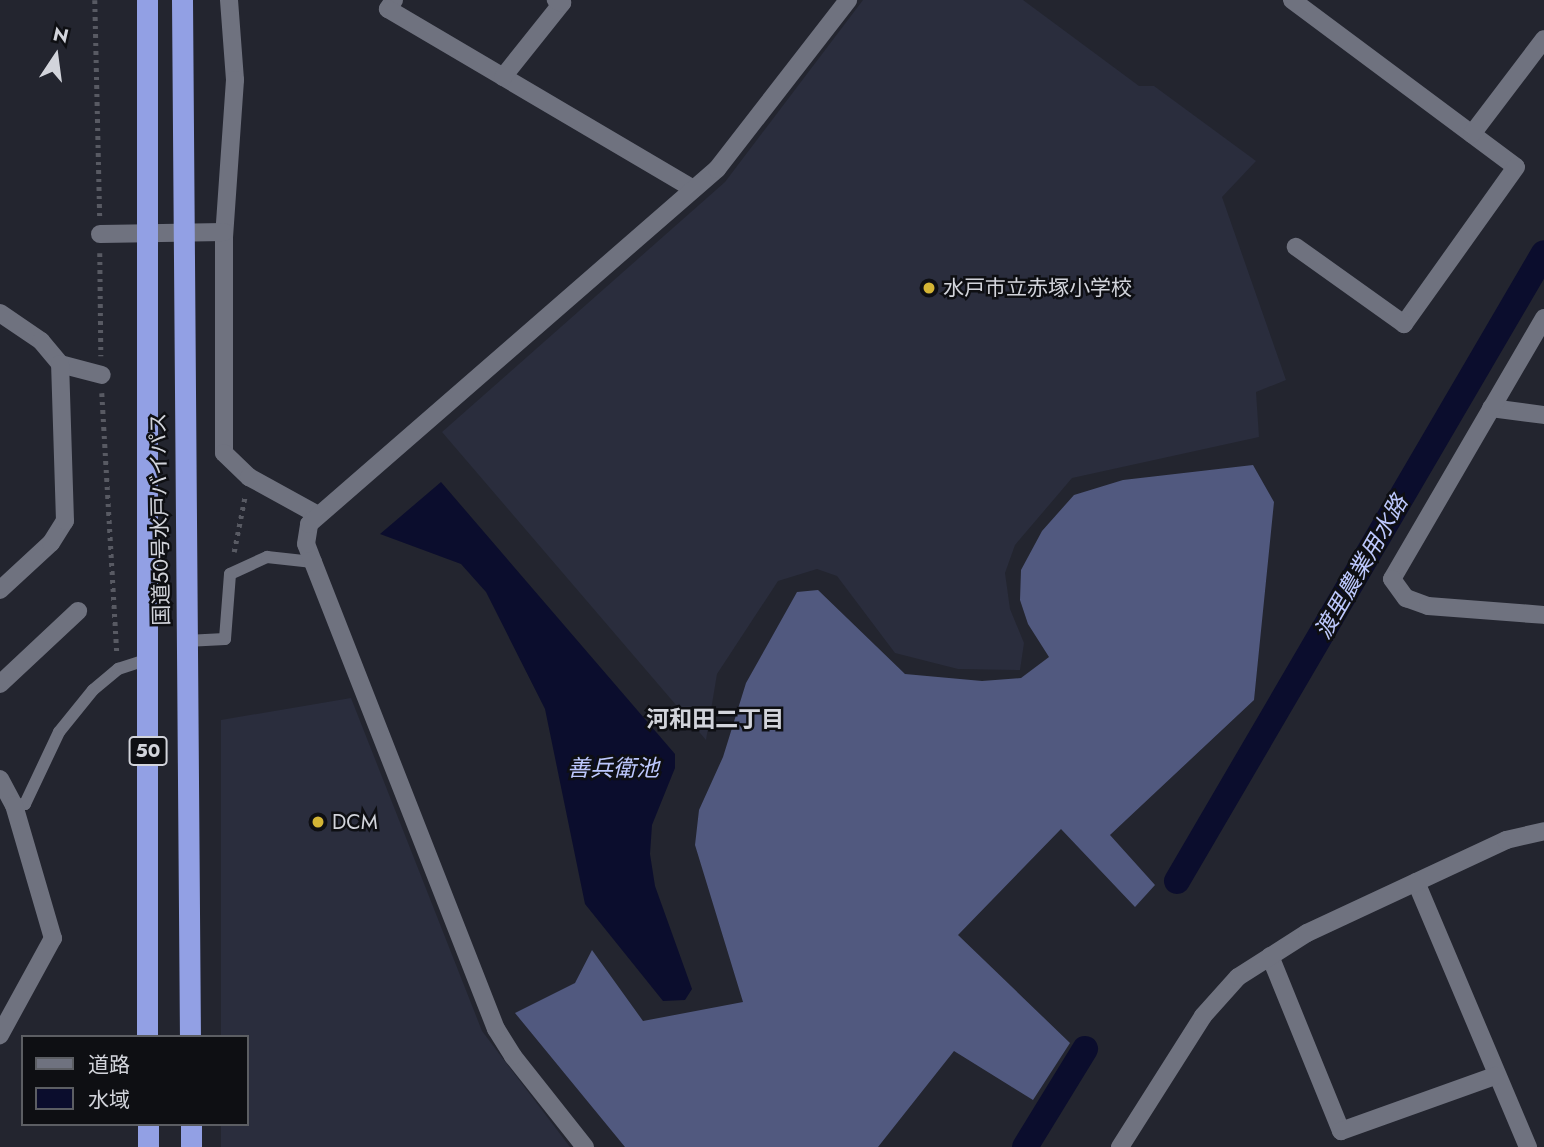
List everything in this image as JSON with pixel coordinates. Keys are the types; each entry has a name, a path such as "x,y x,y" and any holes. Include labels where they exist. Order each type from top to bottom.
{"highway":[{"name":"国道50号水戸バイパス","path":"147,0 147,1035"},
{"name":"国道50号水戸バイパス","path":"182,0 190,1035"},
{"path":"148,1126 148,1147"},
{"path":"191,1126 191,1147"}],"street":[{"path":"229,0 234,80 224,232 224,453 249,477 318,515"},
{"path":"394,0 388,9 693,189"},
{"path":"503,77 562,3 556,0"},
{"path":"585,1147 513,1056 496,1029 306,544 309,524 693,189 752,128 848,0"},
{"path":"1295,1 1516,167 1404,324 1296,247"},
{"path":"1472,134 1544,39"},
{"path":"100,234 224,232"},
{"path":"0,313 41,341 60,364 102,375"},
{"path":"1544,318 1392,579 1406,598 1428,606 1544,615"},
{"path":"0,590 51,543 65,521 60,364"},
{"path":"1491,408 1544,415"},
{"path":"0,684 78,611"},
{"path":"0,779 14,805 53,938 0,1035"},
{"path":"1120,1147 1203,1016 1238,977 1270,956 1416,882 1506,840 1544,831"},
{"path":"1416,882 1495,1076 1528,1147"},
{"path":"1270,956 1341,1131 1495,1076"}],"lane":[{"path":"186,641 225,639 230,574 267,557 313,562"},
{"path":"14,805 25,804 59,732 118,668 148,659"}],"path":[{"path":"95,0 102,375 118,668"},
{"path":"230,574 249,477"}],"shaded area":[{"name":"水戸市立赤塚小学校","path":"863,0 1023,0 1139,86 1154,86 1256,161 1222,197 1286,380 1256,392 1259,437 1072,478 1015,545 1005,573 1010,609 1024,643 1020,670 958,669 895,653 837,576 817,569 778,581 717,674 706,740 442,432 725,182"},
{"path":"1253,465 1274,502 1254,700 1110,835 1155,885 1135,907 1061,829 958,935 1070,1043 1033,1100 954,1051 878,1147 625,1147 515,1013 575,983 592,950 643,1021 743,1002 695,845 699,810 723,757 746,683 797,592 818,590 905,674 982,681 1021,678 1049,657 1028,624 1020,600 1021,570 1042,531 1074,495 1123,480"},
{"path":"351,698 482,1031 570,1147 221,1147 221,1126 248,1126 248,1035 221,1035 221,720"}],"water":[{"name":"善兵衛池","path":"441,482 675,754 675,768 652,825 650,854 655,886 692,989 685,1000 663,1001 585,904 545,709 486,592 461,564 380,534"}],"waterway":[{"name":"渡里農業用水路","path":"1177,881 1544,253"},
{"name":"渡里農業用水路","path":"1025,1147 1085,1049"}],"place":[{"name":"水戸市立赤塚小学校","path":"929,288"},
{"name":"DCM","path":"318,822"}],"district":[{"name":"河和田二丁目","path":"715,719"}]}
